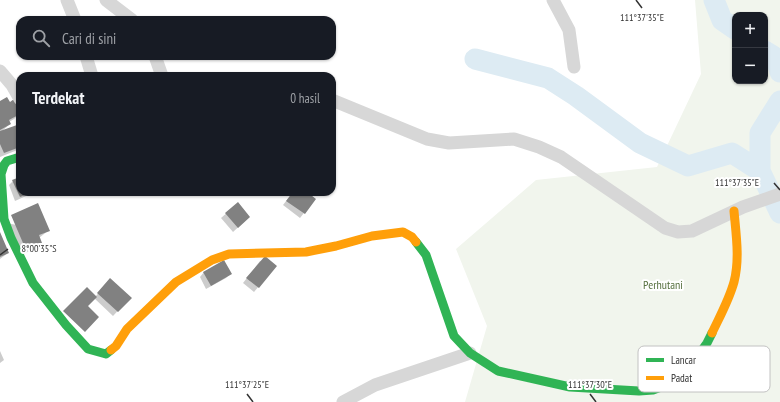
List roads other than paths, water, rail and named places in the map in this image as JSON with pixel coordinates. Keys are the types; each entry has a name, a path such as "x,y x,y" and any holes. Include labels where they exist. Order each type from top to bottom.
{"street":[{"path":"66,0 73,16"},
{"path":"106,0 127,16"},
{"path":"553,0 569,30 574,67"},
{"path":"87,60 91,72"},
{"path":"156,60 161,72"},
{"path":"0,71 16,92"},
{"path":"336,102 427,139 449,143 514,139 538,147 561,157 665,228 678,232 692,231 739,209 780,194"},
{"path":"16,158 8,161 4,165 1,174 4,218 11,238 33,283 66,325 88,349 106,354 116,346 127,330 176,282 212,260 229,254 306,252 336,246 372,236 403,232 412,237 426,255 454,336 470,353 498,370 570,387 638,397 649,392"},
{"path":"705,346 726,307 734,281 739,209"},
{"path":"342,402 375,385 470,353"}],"waterway":[{"path":"714,0 722,20 732,27"},
{"path":"768,53 776,58 780,72"},
{"path":"475,59 548,78 576,96 640,143 688,166 732,153 760,171 780,213"},
{"path":"760,171 760,133 780,101"}],"park label":[{"name":"Perhutani","path":"663,285"}]}
